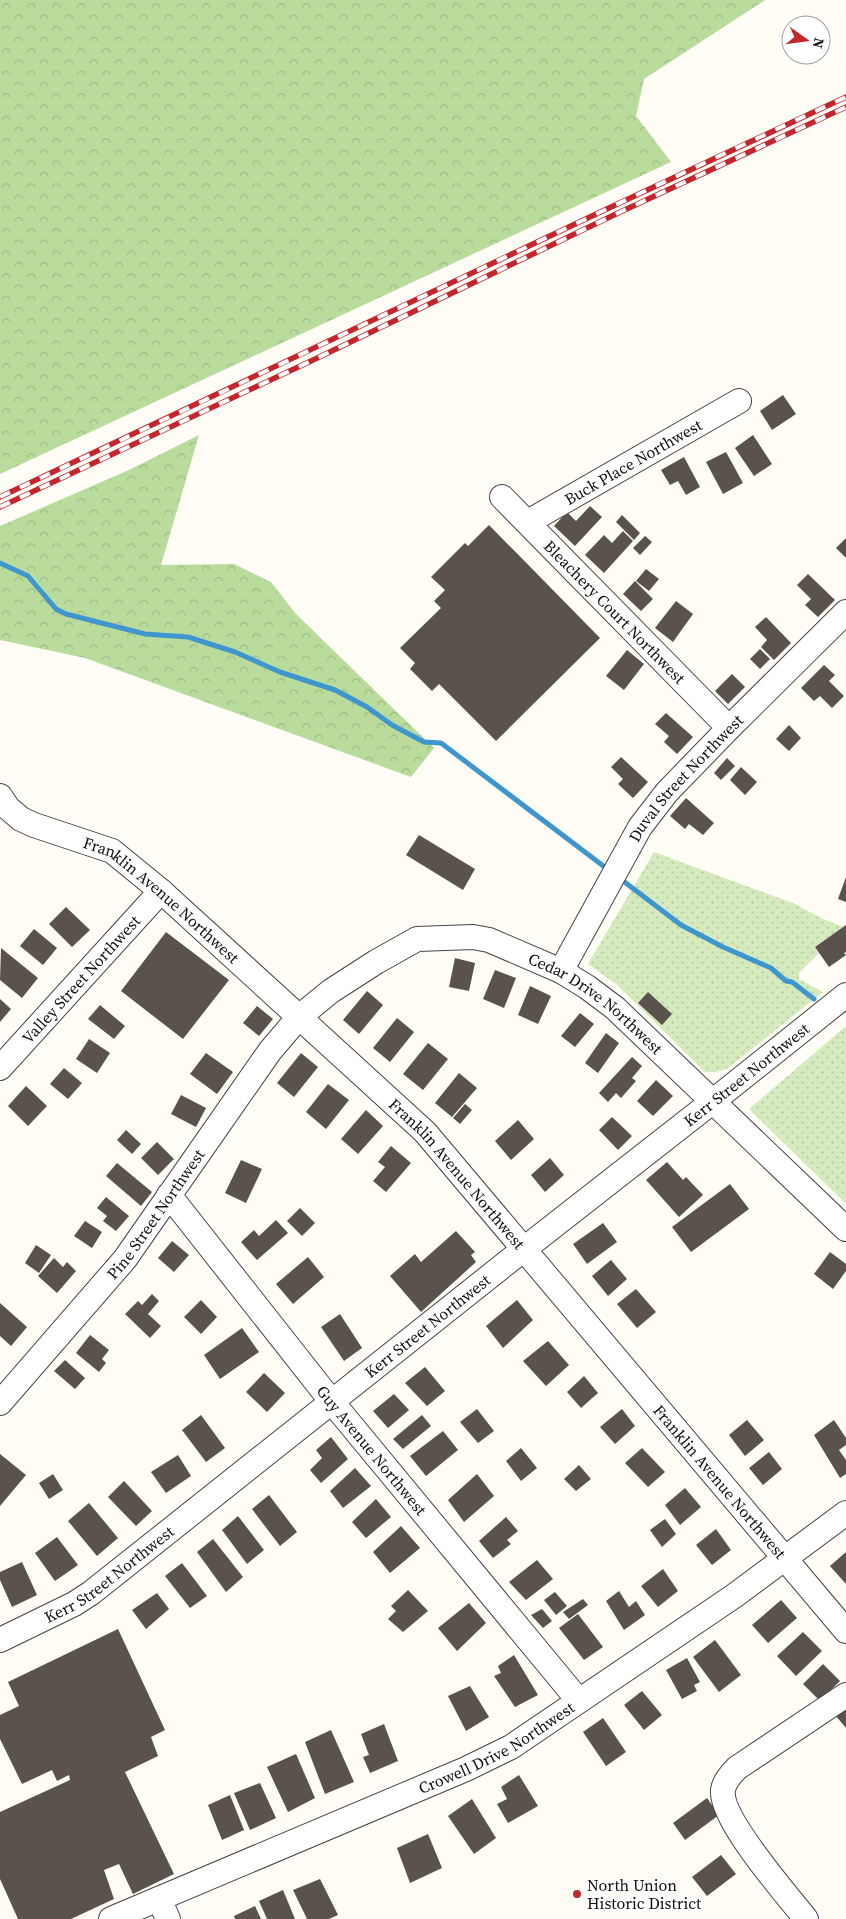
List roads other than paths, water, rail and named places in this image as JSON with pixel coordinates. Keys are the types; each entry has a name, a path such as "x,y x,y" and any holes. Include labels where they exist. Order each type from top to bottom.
{"street":[{"name":"Buck Place Northwest","path":"528,522 739,401"},
{"name":"Bleachery Court Northwest","path":"502,497 728,728"},
{"name":"Duval Street Northwest","path":"561,972 640,828 667,792 728,728 846,612"},
{"name":"Franklin Avenue Northwest","path":"0,796 8,808 21,819 112,851 161,891 425,1132 846,1631"},
{"name":"Valley Street Northwest","path":"0,1068 161,891"},
{"name":"Cedar Drive Northwest","path":"299,1017 331,990 417,939 473,937 489,940 561,972 587,987 616,1008 846,1229"},
{"name":"Kerr Street Northwest","path":"0,1640 91,1594 524,1248 846,995"},
{"name":"Pine Street Northwest","path":"0,1403 125,1259 270,1051 299,1017"},
{"name":"Guy Avenue Northwest","path":"170,1195 332,1402 579,1701"},
{"name":"Crowell Drive Northwest","path":"112,1919 163,1909 511,1747 726,1601 846,1513"},
{"path":"806,1919 747,1843 731,1819 726,1809 723,1790 730,1775 737,1768 846,1695"}],"waterway":[{"path":"0,563 28,576 56,609 66,614 145,634 188,637 235,652 280,672 335,690 424,742 441,743 610,871"},
{"path":"618,877 681,925 723,947 771,968 786,981 792,982 814,999"}],"railway":[{"path":"0,497 846,97"},
{"path":"0,507 311,361 616,214 846,107"}],"place":[{"name":"North Union Historic District","path":"577,1894"}]}
